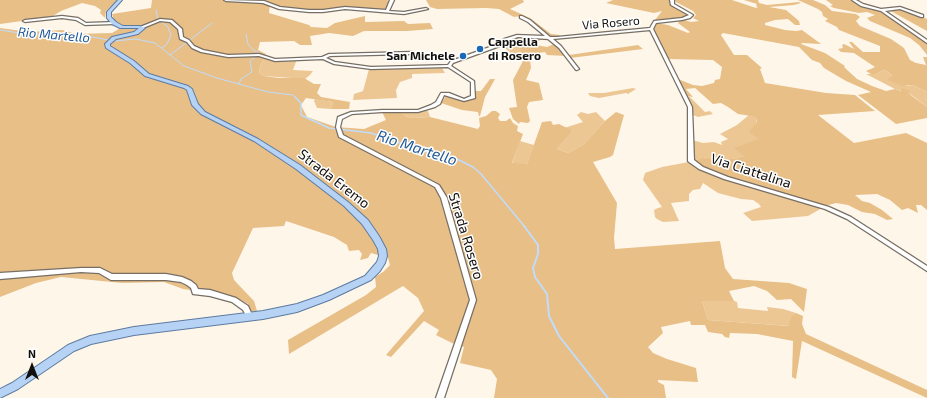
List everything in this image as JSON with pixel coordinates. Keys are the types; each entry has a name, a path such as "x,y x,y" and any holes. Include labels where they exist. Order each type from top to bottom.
{"main road":[{"path":"120,0 109,12 109,17 114,23 122,27 142,27"},
{"name":"Strada Eremo","path":"0,394 15,386 70,348 90,340 134,331 250,317 296,308 326,298 368,278 381,263 383,256 382,249 365,222 346,204 298,167 256,140 203,114 195,105 189,89 186,86 147,75 132,62 108,47 107,44 114,38 140,31 143,28 142,27"}],"street":[{"path":"226,0 269,3 279,8 298,10 323,11 345,8 409,13 426,9"},
{"path":"387,11 392,0"},
{"name":"Via Rosero","path":"549,38 651,29 655,22 689,17 691,14 672,4 672,0"},
{"path":"854,0 862,5 880,10 909,28 927,42"},
{"path":"880,10 900,8 922,16"},
{"path":"25,21 62,17 77,19 85,24 114,23"},
{"path":"521,17 529,21 563,50 577,69"},
{"path":"142,27 160,20 172,21 180,29 181,38 188,41 193,47 202,51 228,56 259,55 275,60 324,58 329,55 411,53"},
{"name":"Via Ciattalina","path":"651,29 690,107 691,161 701,168 726,178 827,208 849,218 927,269"},
{"path":"324,58 334,63 371,68 449,66 452,62 499,45 508,38 523,36 549,38"},
{"name":"Strada Rosero","path":"440,398 473,300 444,198 437,186 341,136 339,130 340,118 351,113 422,110 438,103 443,94 464,100 473,97 473,82 449,66"},
{"path":"0,276 81,270 100,271 111,277 166,277 189,283 194,287 195,292 210,293 234,300 246,308 250,317"}],"shaded area":[{"path":"0,0 118,0 106,11 105,18 100,13 101,10 95,6 82,3 61,11 51,17 0,24"},
{"path":"152,0 387,0 389,1 386,10 343,7 325,10 301,10 281,7 270,3 269,13 309,25 311,27 327,28 335,23 365,16 365,22 404,21 408,24 430,23 433,29 407,31 364,31 353,36 329,33 310,36 312,45 300,45 294,41 260,42 258,50 266,54 260,66 259,73 264,76 279,78 304,78 314,84 321,84 317,93 321,97 350,102 349,109 331,109 333,102 306,98 301,105 307,117 336,127 364,129 386,120 382,112 401,111 405,116 413,118 430,117 478,129 480,126 479,118 486,116 492,111 496,111 500,114 498,118 500,121 506,121 510,118 513,123 518,126 517,131 523,134 512,163 527,164 542,122 551,121 553,125 559,124 573,131 557,149 568,153 584,144 605,121 616,112 624,115 613,155 593,162 617,203 614,238 615,249 720,241 725,268 733,279 789,283 807,289 804,312 791,299 777,300 767,291 754,286 729,291 734,301 702,301 708,320 789,326 791,316 796,313 803,316 802,324 806,334 927,390 927,398 802,341 796,379 792,377 793,341 757,334 730,333 729,338 722,334 708,332 705,325 691,325 690,321 661,327 663,333 648,347 653,353 696,368 698,382 658,380 658,382 664,385 666,398 494,398 497,379 491,370 460,363 464,347 436,335 439,330 424,321 391,357 386,355 424,311 418,298 403,286 289,354 288,340 366,295 376,287 375,277 390,265 385,254 378,255 371,253 368,258 360,260 362,254 359,250 349,251 347,245 334,237 286,221 284,226 253,228 232,273 234,280 254,301 257,311 251,312 248,304 225,295 183,289 164,282 122,283 61,277 36,283 0,297 0,28 30,32 62,30 76,34 112,33 124,26 114,20 112,14 151,8"},
{"path":"426,0 523,0 524,2 510,9 530,18 551,34 560,35 556,38 550,38 521,16 514,17 499,9 437,9 430,7"},
{"path":"613,0 670,0 671,5 688,14 685,17 655,20 662,11 654,13 606,3"},
{"path":"675,0 732,0 756,8 758,7 756,6 757,4 744,0 758,0 759,3 767,5 799,2 801,3 769,7 786,10 799,21 800,25 795,25 788,19 775,20 765,23 765,25 785,30 802,30 821,44 801,44 825,53 845,66 844,67 857,79 872,86 886,91 895,89 901,91 902,88 910,91 909,93 912,96 927,107 927,118 896,124 858,95 871,92 846,81 824,68 820,63 812,60 799,47 723,33 721,35 734,55 747,55 762,68 760,69 765,83 826,93 855,95 875,111 818,115 854,143 906,133 927,143 927,210 921,205 916,205 918,213 908,208 902,210 890,200 877,194 855,195 862,201 870,203 882,210 893,219 887,220 875,214 862,212 848,205 836,203 825,206 726,176 703,167 694,161 702,157 734,159 744,156 734,148 759,139 749,132 757,122 756,118 738,114 721,103 713,104 695,88 686,89 693,97 687,96 678,79 693,85 702,86 714,83 715,80 720,79 722,67 713,60 667,59 653,30 656,23 668,25 688,33 690,32 678,23 678,20 691,22 699,21 693,18 696,15 693,11"},
{"path":"798,0 813,0 825,5 832,11 856,14 860,17 856,21 860,26 891,39 904,48 910,60 926,65 923,57 927,57 927,92 913,85 902,86 888,80 892,76 887,71 884,70 876,74 871,74 866,71 875,67 854,53 841,52 838,49 843,48 842,45 844,44 854,49 849,42 852,42 863,52 880,52 880,46 839,30 837,27 825,21 828,19 823,16 822,12 818,9"},
{"path":"826,0 853,0 860,5 881,10 894,21 908,28 927,44 927,55 919,45 910,38 870,21 867,18 875,15 867,12 859,13 834,8 830,6 833,5"},
{"path":"898,8 927,19 927,31 889,10"},
{"path":"514,37 542,39 535,43 536,45 547,47 554,44 558,46 566,56 547,55 545,52 523,55 518,45 501,46 505,41"},
{"path":"518,45 520,48 523,55 521,60 503,47"},
{"path":"638,45 643,49 570,58 569,55"},
{"path":"264,58 271,60 297,59 293,70 313,71 305,79 264,76 259,73 260,66"},
{"path":"527,59 530,60 531,68 526,80 539,83 543,100 529,102 527,107 530,121 528,123 520,122 519,124 513,119 509,108 517,107 513,80 523,61"},
{"path":"442,68 445,73 412,74 412,78 400,82 396,90 397,98 353,100 354,94 363,91 369,69"},
{"path":"884,70 906,86 913,85 927,92 927,107 909,93 895,89 866,74 876,74"},
{"path":"490,79 495,79 485,97 480,116 478,112 462,110 441,103 446,96 463,101 474,98 475,91 481,91"},
{"path":"633,88 636,89 628,94 626,93 599,98 590,96 588,93 604,93"},
{"path":"687,96 690,97 705,112 710,111 713,114 698,117 693,115 693,109"},
{"path":"315,99 333,102 331,109 317,108 314,101"},
{"path":"401,111 428,111 430,117 413,118 405,116"},
{"path":"581,112 588,114 596,112 605,121 584,144 568,153 557,149 573,131 564,128 583,122 577,115"},
{"path":"749,115 756,118 759,139 745,156 734,159 702,157 694,161 692,140 703,143 714,142 722,145 721,142 728,139 720,134 737,125"},
{"path":"520,141 534,145 527,164 512,164"},
{"path":"689,162 700,168 822,208 808,216 752,221 743,213 761,207 759,204 753,200 741,199 718,193 703,183 700,189 693,190 689,194 689,201 671,203 679,221 663,222 655,217 654,210 662,207 643,180 645,173 662,167"},
{"path":"702,301 734,301 737,302 738,308 768,311 767,307 783,309 796,313 791,316 790,326 708,320"}],"waterway":[{"path":"156,10 158,20"},
{"path":"160,21 168,27 171,35 167,44 162,48"},
{"path":"190,40 212,23"},
{"name":"Rio Martello","path":"0,30 26,34 93,37 108,40"},
{"path":"246,34 248,44 253,50 259,53"},
{"name":"Rio Martello","path":"114,41 136,39 155,43 170,55"},
{"path":"170,55 186,43"},
{"name":"Rio Martello","path":"170,55 184,66 217,78 268,92 293,95 301,103 301,115 329,128 371,133 420,150 459,160 473,167 481,174 525,227"},
{"path":"239,84 241,79 252,72 250,61 257,56"},
{"name":"Rio Martello","path":"524,226 538,245 538,254 533,268 535,277 547,294 549,316 559,336 608,398"}],"place":[{"name":"Cappella di Rosero","path":"480,49"},
{"name":"San Michele","path":"463,56"}]}
